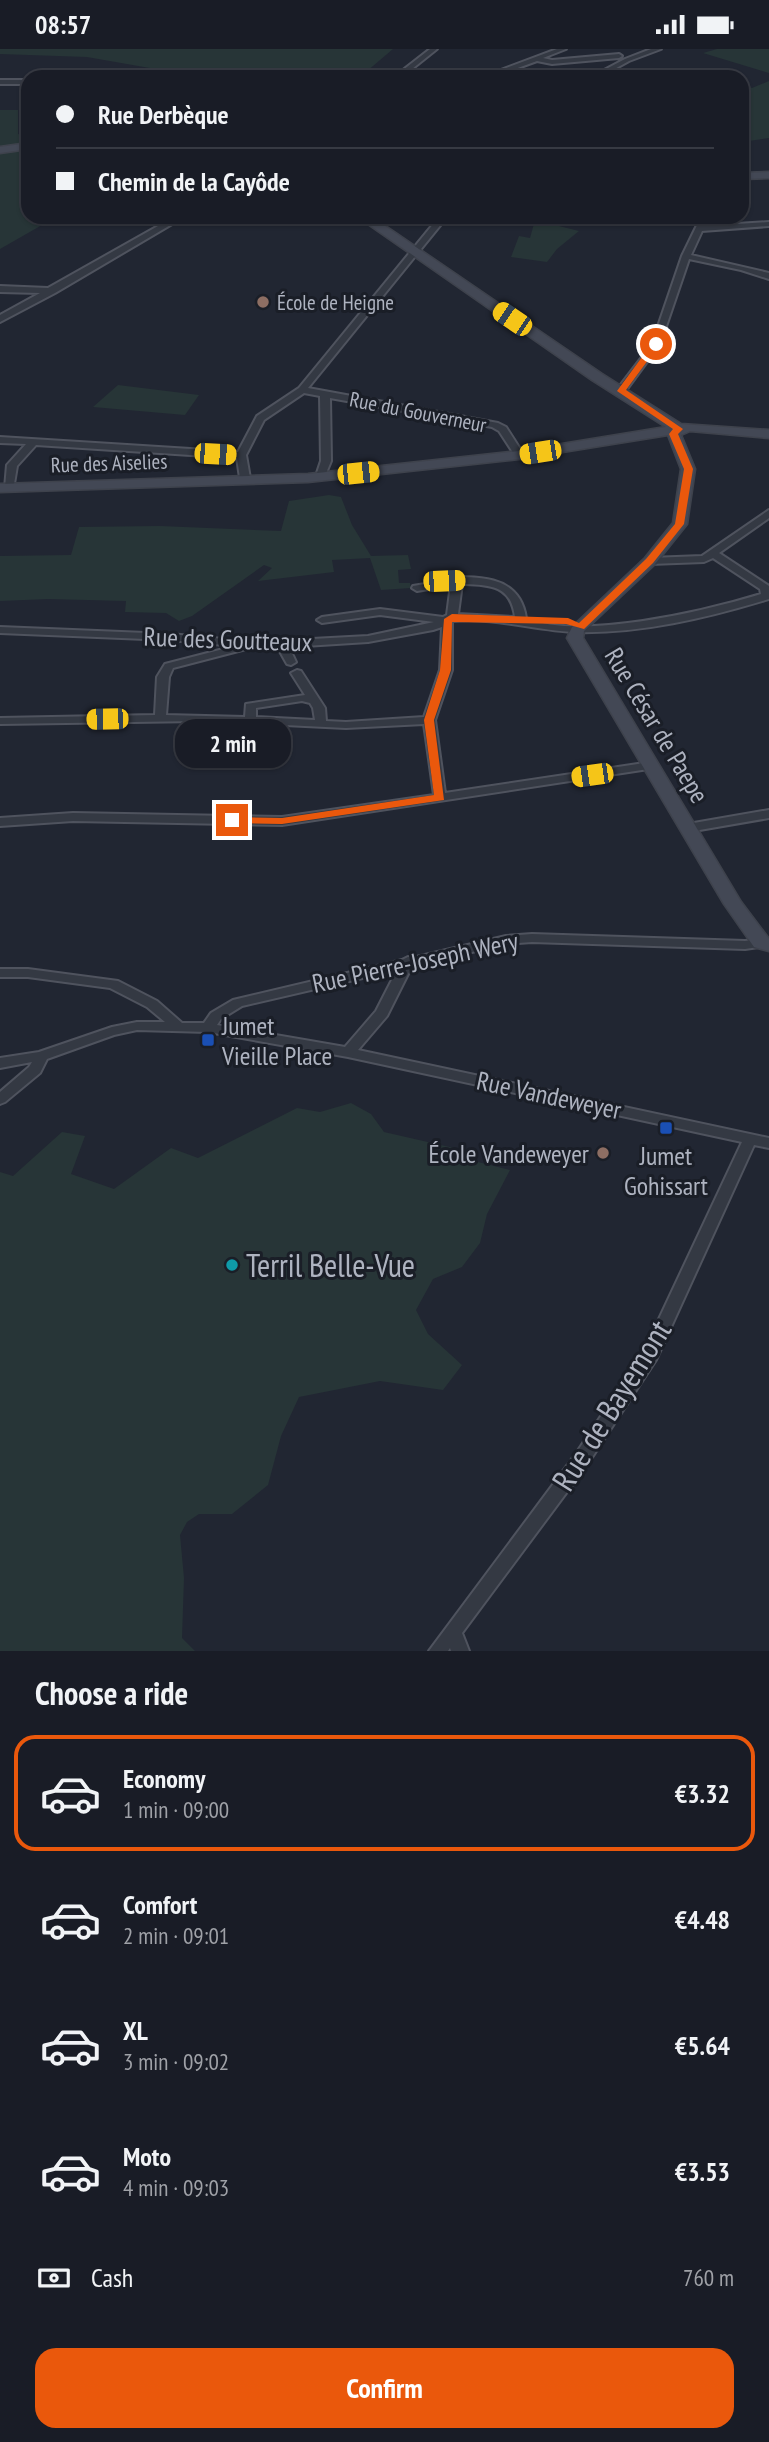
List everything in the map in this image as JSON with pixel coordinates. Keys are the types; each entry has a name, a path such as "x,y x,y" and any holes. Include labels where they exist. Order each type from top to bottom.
{"street":[{"path":"407,70 434,49"},
{"path":"506,70 563,49"},
{"path":"538,59 552,62 658,49"},
{"path":"604,70 622,55"},
{"path":"0,82 21,82"},
{"path":"0,150 21,147"},
{"path":"749,176 769,175"},
{"path":"0,319 168,224"},
{"path":"374,224 679,429"},
{"path":"245,478 241,455 260,418 302,390 437,224"},
{"path":"621,391 656,344 687,256 702,224"},
{"path":"699,229 769,224"},
{"path":"687,256 769,276"},
{"path":"3,291 52,291"},
{"name":"Rue du Gouverneur","path":"302,390 495,425 503,429 519,455"},
{"path":"321,476 327,461 325,394"},
{"name":"Rue des Aiselies","path":"5,488 321,476 519,455 679,429 708,428 769,434"},
{"name":"Rue César de Paepe","path":"679,429 674,434 688,469 683,512 677,528 650,561 575,633 576,642 733,904 765,944"},
{"path":"0,440 241,455"},
{"path":"5,488 12,465 34,442"},
{"path":"650,561 704,559 769,513"},
{"path":"322,620 380,611 450,619 521,621 540,627 612,627 670,619 767,596 765,589 713,554"},
{"path":"417,588 431,586 429,582 460,580 505,587 513,595 521,621"},
{"path":"440,798 429,720 446,670 450,619 456,585 460,580"},
{"name":"Rue des Goutteaux","path":"0,630 170,637 256,645 368,639 433,627 450,619"},
{"path":"282,644 291,662"},
{"path":"160,719 163,677 169,666 256,645"},
{"path":"298,673 319,708 321,723"},
{"path":"251,720 250,706 302,698 314,701"},
{"path":"0,721 160,719 321,723 429,720"},
{"path":"0,822 73,817 282,821 650,766"},
{"path":"688,828 769,814"},
{"name":"Rue Pierre-Joseph Wery","path":"208,1028 216,1016 238,1003 506,940 532,938 677,944 765,944"},
{"path":"348,1052 382,1013 408,961"},
{"path":"0,973 28,973 113,983 152,1004 177,1026"},
{"name":"Rue Vandeweyer","path":"0,1063 41,1056 103,1034 137,1026 208,1028 348,1052 769,1143"},
{"path":"0,1098 35,1070 41,1056"},
{"name":"Rue de Bayemont","path":"439,1651 581,1460 650,1356 750,1139"},
{"path":"453,1633 460,1651"}],"shaded area":[{"path":"0,49 393,49 368,70 161,70 87,57 0,54"},
{"path":"717,49 769,49 769,73 703,53"},
{"path":"769,81 769,138 749,141 749,87"},
{"path":"0,110 18,110 18,134 21,135 21,224 44,224 0,249"},
{"path":"534,224 551,224 579,231 557,249 547,262 511,257 519,236 530,238"},
{"path":"118,385 199,395 185,415 93,407"},
{"path":"329,495 341,497 352,525 371,556 408,555 411,569 398,570 399,583 410,583 411,588 381,590 370,558 332,560 334,572 258,581 272,568 264,565 192,616 179,621 166,613 125,612 126,601 0,601 0,556 71,555 79,527 160,526 281,531 289,501"},
{"path":"351,1103 371,1114 384,1132 467,1151 474,1161 510,1170 487,1214 480,1243 462,1267 433,1279 416,1310 428,1334 462,1365 443,1390 380,1381 299,1397 281,1436 268,1485 232,1514 199,1514 187,1522 180,1535 184,1578 182,1638 195,1651 0,1651 0,1172 13,1176 62,1132 85,1136 71,1174 114,1189 171,1148 198,1158 297,1108 320,1112"}],"place":[{"name":"École de Heigne","path":"263,302"},
{"name":"Jumet Vieille Place","path":"208,1040"},
{"name":"Jumet Gohissart","path":"666,1128"},
{"name":"École Vandeweyer","path":"603,1153"},
{"name":"Terril Belle-Vue","path":"232,1265"}],"route":[{"path":"232,820 282,821 440,798 429,720 446,670 447,621 452,617 568,621 581,627 650,561 680,524 688,469 674,434 679,429 621,391 656,344"}]}
